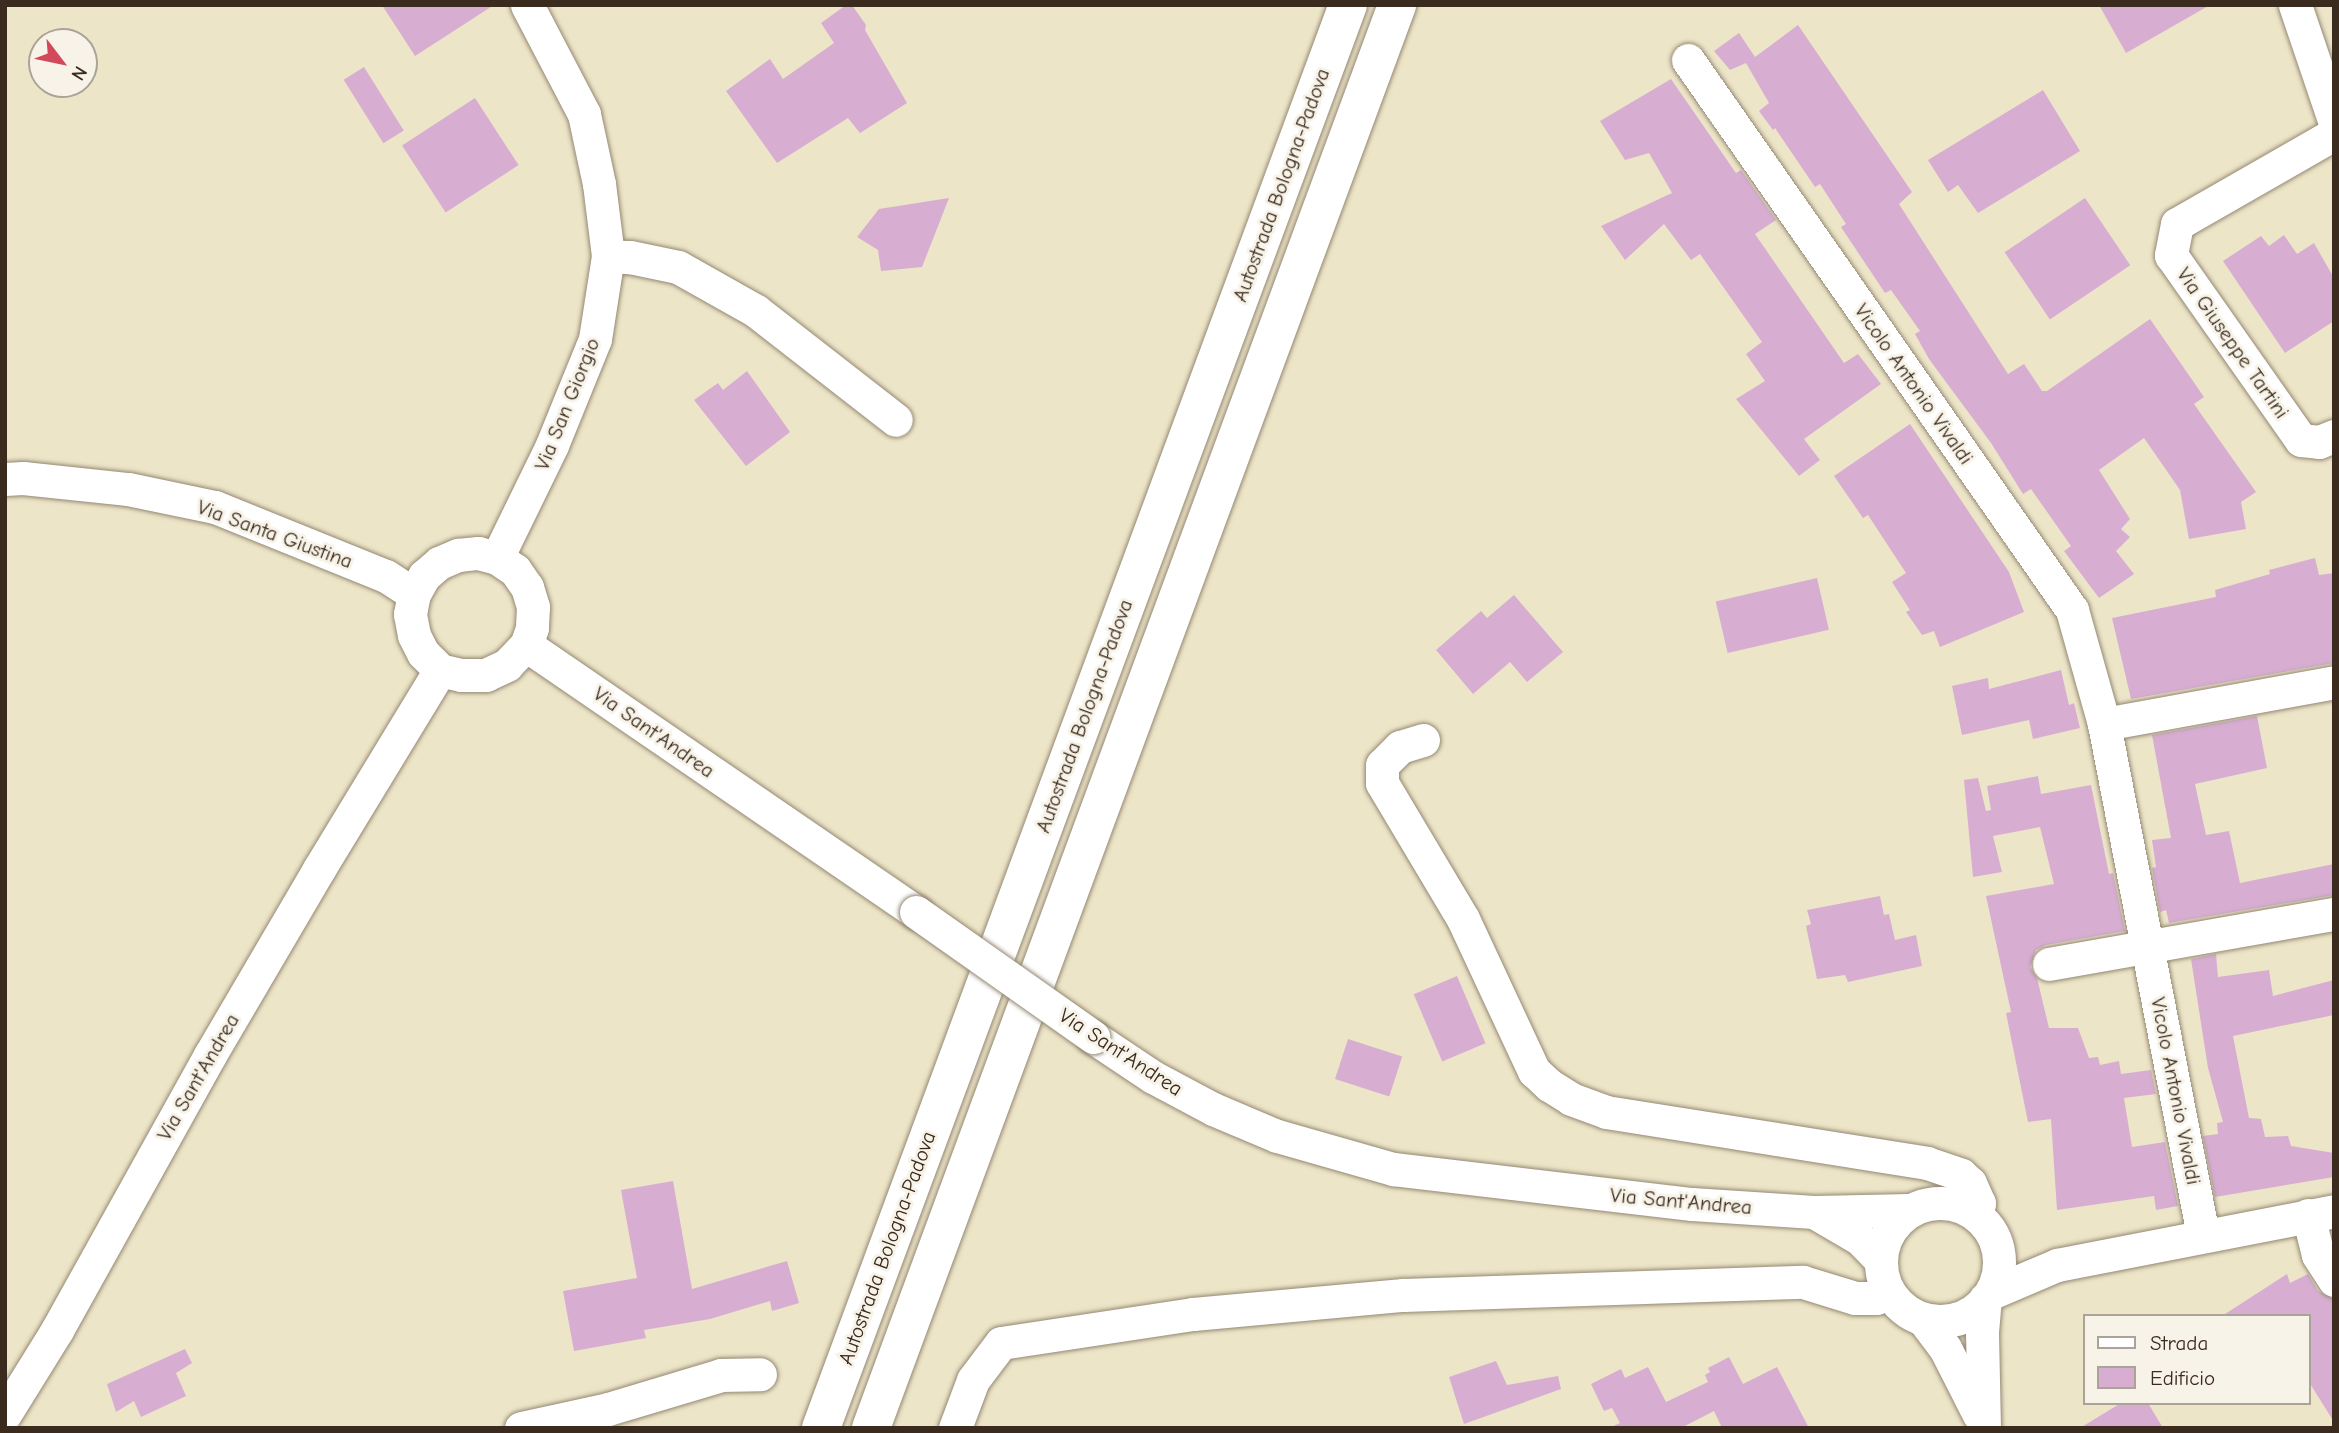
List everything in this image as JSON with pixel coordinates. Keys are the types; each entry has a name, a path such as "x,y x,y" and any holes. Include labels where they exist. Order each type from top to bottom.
{"highway":[{"name":"Autostrada Bologna-Padova","path":"821,1428 1348,5"},
{"path":"871,1428 1396,5"}],"street":[{"name":"Via San Giorgio","path":"498,558 552,445 595,339 608,256 599,184 584,114 527,5"},
{"path":"2295,5 2334,120"},
{"name":"Vicolo Antonio Vivaldi","path":"1688,60 2072,610 2104,724 2203,1235"},
{"name":"Via Giuseppe Tartini","path":"2334,134 2177,224 2171,255 2301,440 2319,442 2334,436"},
{"path":"608,256 630,257 678,267 712,286 756,312 896,420"},
{"name":"Via Santa Giustina","path":"5,479 23,478 128,489 215,507 386,576 414,594"},
{"path":"478,553 498,558 515,570 527,587 533,607 532,628 526,645 507,665 485,675 461,675 440,670 423,653 414,635 410,614 414,594 424,576 439,562 458,555 478,553"},
{"name":"Via Sant'Andrea","path":"526,645 1153,1077 1213,1109 1277,1136 1393,1169 1692,1204 1814,1212 1909,1210"},
{"name":"Via Sant'Andrea","path":"5,1414 57,1330 203,1067 318,869 440,670"},
{"path":"2104,724 2334,682"},
{"path":"1423,740 1400,747 1382,765 1382,783 1464,919 1534,1071 1549,1085 1572,1100 1606,1112 1927,1163 1961,1175 1970,1183 1999,1263 1988,1296 1982,1332 1984,1427"},
{"path":"2049,964 2334,914"},
{"path":"2057,1265 2013,1249 1986,1226 1950,1203 1933,1202 1909,1210 1890,1228 1883,1243 1880,1260 1889,1292 1899,1306 1923,1319 1946,1321 1963,1317 1988,1296 2057,1265 2321,1213 2318,1255 2334,1280"},
{"name":"Via Sant'Andrea","path":"1814,1212 1860,1239 1880,1260"},
{"path":"955,1428 973,1380 1001,1343 1193,1314 1403,1295 1803,1282 1855,1298 1876,1298 1889,1292"},
{"path":"1923,1319 1945,1348 1984,1427"},
{"path":"521,1428 608,1409 721,1375 760,1374"}],"building":[{"path":"382,5 494,5 415,56"},
{"path":"846,5 852,5 866,25 865,30 907,103 860,133 848,118 777,163 726,91 770,59 783,79 834,43 821,23"},
{"path":"2099,5 2210,5 2126,53"},
{"path":"1798,25 1912,192 1899,204 2008,374 2024,364 2042,391 2047,391 2150,319 2204,397 2194,404 2256,492 2241,502 2246,529 2189,539 2180,490 2144,438 2099,470 2130,519 2121,529 2130,537 2116,551 2134,574 2099,598 2064,551 2071,546 2031,489 2023,494 1991,443 1929,359 1915,334 1920,331 1891,290 1885,293 1841,227 1846,224 1820,184 1815,187 1775,128 1773,130 1759,111 1769,103 1746,63 1730,70 1714,51 1739,33 1755,57"},
{"path":"364,67 404,131 383,143 344,80"},
{"path":"1671,79 1736,173 1741,170 1776,220 1755,234 1844,363 1858,354 1881,384 1804,439 1820,460 1799,476 1736,399 1765,381 1746,354 1762,342 1700,254 1691,260 1664,224 1625,260 1601,226 1672,193 1649,153 1625,160 1600,121"},
{"path":"2043,90 2080,151 1978,213 1958,185 1948,192 1928,160"},
{"path":"475,98 519,165 446,212 402,145"},
{"path":"949,198 922,267 881,271 878,250 857,237 879,209"},
{"path":"2085,198 2130,265 2050,319 2005,252"},
{"path":"2284,235 2297,254 2314,243 2334,278 2334,321 2285,353 2223,261 2261,236 2269,246"},
{"path":"747,371 790,432 746,466 694,400 718,383 723,390"},
{"path":"1910,424 2009,572 2024,612 1940,647 1934,631 1922,635 1906,612 1910,610 1892,582 1906,573 1868,515 1863,518 1834,476"},
{"path":"2315,558 2319,575 2334,573 2334,663 2131,699 2112,618 2216,597 2215,590 2270,574 2269,570"},
{"path":"1817,578 1829,630 1728,653 1716,601"},
{"path":"1514,595 1563,652 1527,682 1510,662 1473,694 1436,650 1481,611 1487,618"},
{"path":"2061,670 2069,705 2074,703 2080,728 2033,739 2029,720 1962,735 1952,686 1988,678 1989,689"},
{"path":"2257,716 2267,768 2195,784 2206,835 2229,831 2240,883 2334,864 2334,895 2169,923 2166,910 2160,912 2152,868 2156,867 2152,840 2171,838 2152,735"},
{"path":"2038,776 2041,794 2091,785 2109,874 2113,873 2125,931 2046,945 2036,950 2030,967 2037,978 2049,1028 2078,1028 2089,1058 2098,1057 2100,1065 2119,1061 2121,1074 2151,1070 2156,1094 2124,1098 2132,1147 2165,1142 2178,1206 2156,1210 2154,1196 2057,1210 2051,1119 2028,1122 2006,1013 2011,1012 1986,896 2054,884 2040,827 1993,836 2002,872 1973,877 1964,780 1978,778 1986,811 1991,810 1987,786"},
{"path":"1880,896 1884,915 1889,914 1895,940 1916,935 1922,966 1848,982 1845,975 1817,979 1806,926 1811,924 1807,910"},
{"path":"2216,954 2218,977 2269,970 2273,996 2334,980 2334,1015 2233,1036 2249,1118 2261,1119 2265,1137 2288,1136 2291,1146 2334,1153 2334,1177 2215,1197 2203,1136 2218,1134 2217,1123 2223,1122 2208,1068 2191,959"},
{"path":"1457,976 1486,1043 1442,1062 1414,994"},
{"path":"1348,1039 1402,1057 1389,1097 1335,1079"},
{"path":"673,1181 692,1289 787,1261 799,1303 772,1311 770,1301 710,1319 644,1330 646,1338 574,1351 563,1291 637,1278 621,1190"},
{"path":"2287,1274 2290,1283 2308,1274 2318,1291 2334,1299 2334,1422 2311,1385 2311,1314 2225,1314"},
{"path":"185,1349 192,1363 176,1373 186,1396 141,1417 134,1401 116,1412 107,1384"},
{"path":"1729,1357 1743,1384 1777,1367 1809,1428 1722,1428 1714,1411 1681,1428 1609,1428 1620,1423 1612,1408 1604,1411 1591,1384 1621,1369 1625,1378 1648,1367 1666,1402 1708,1382 1705,1375 1710,1372 1708,1368"},
{"path":"1496,1361 1507,1385 1558,1376 1561,1389 1464,1424 1449,1377"},
{"path":"2118,1405 2149,1405 2163,1428 2080,1428"}]}
